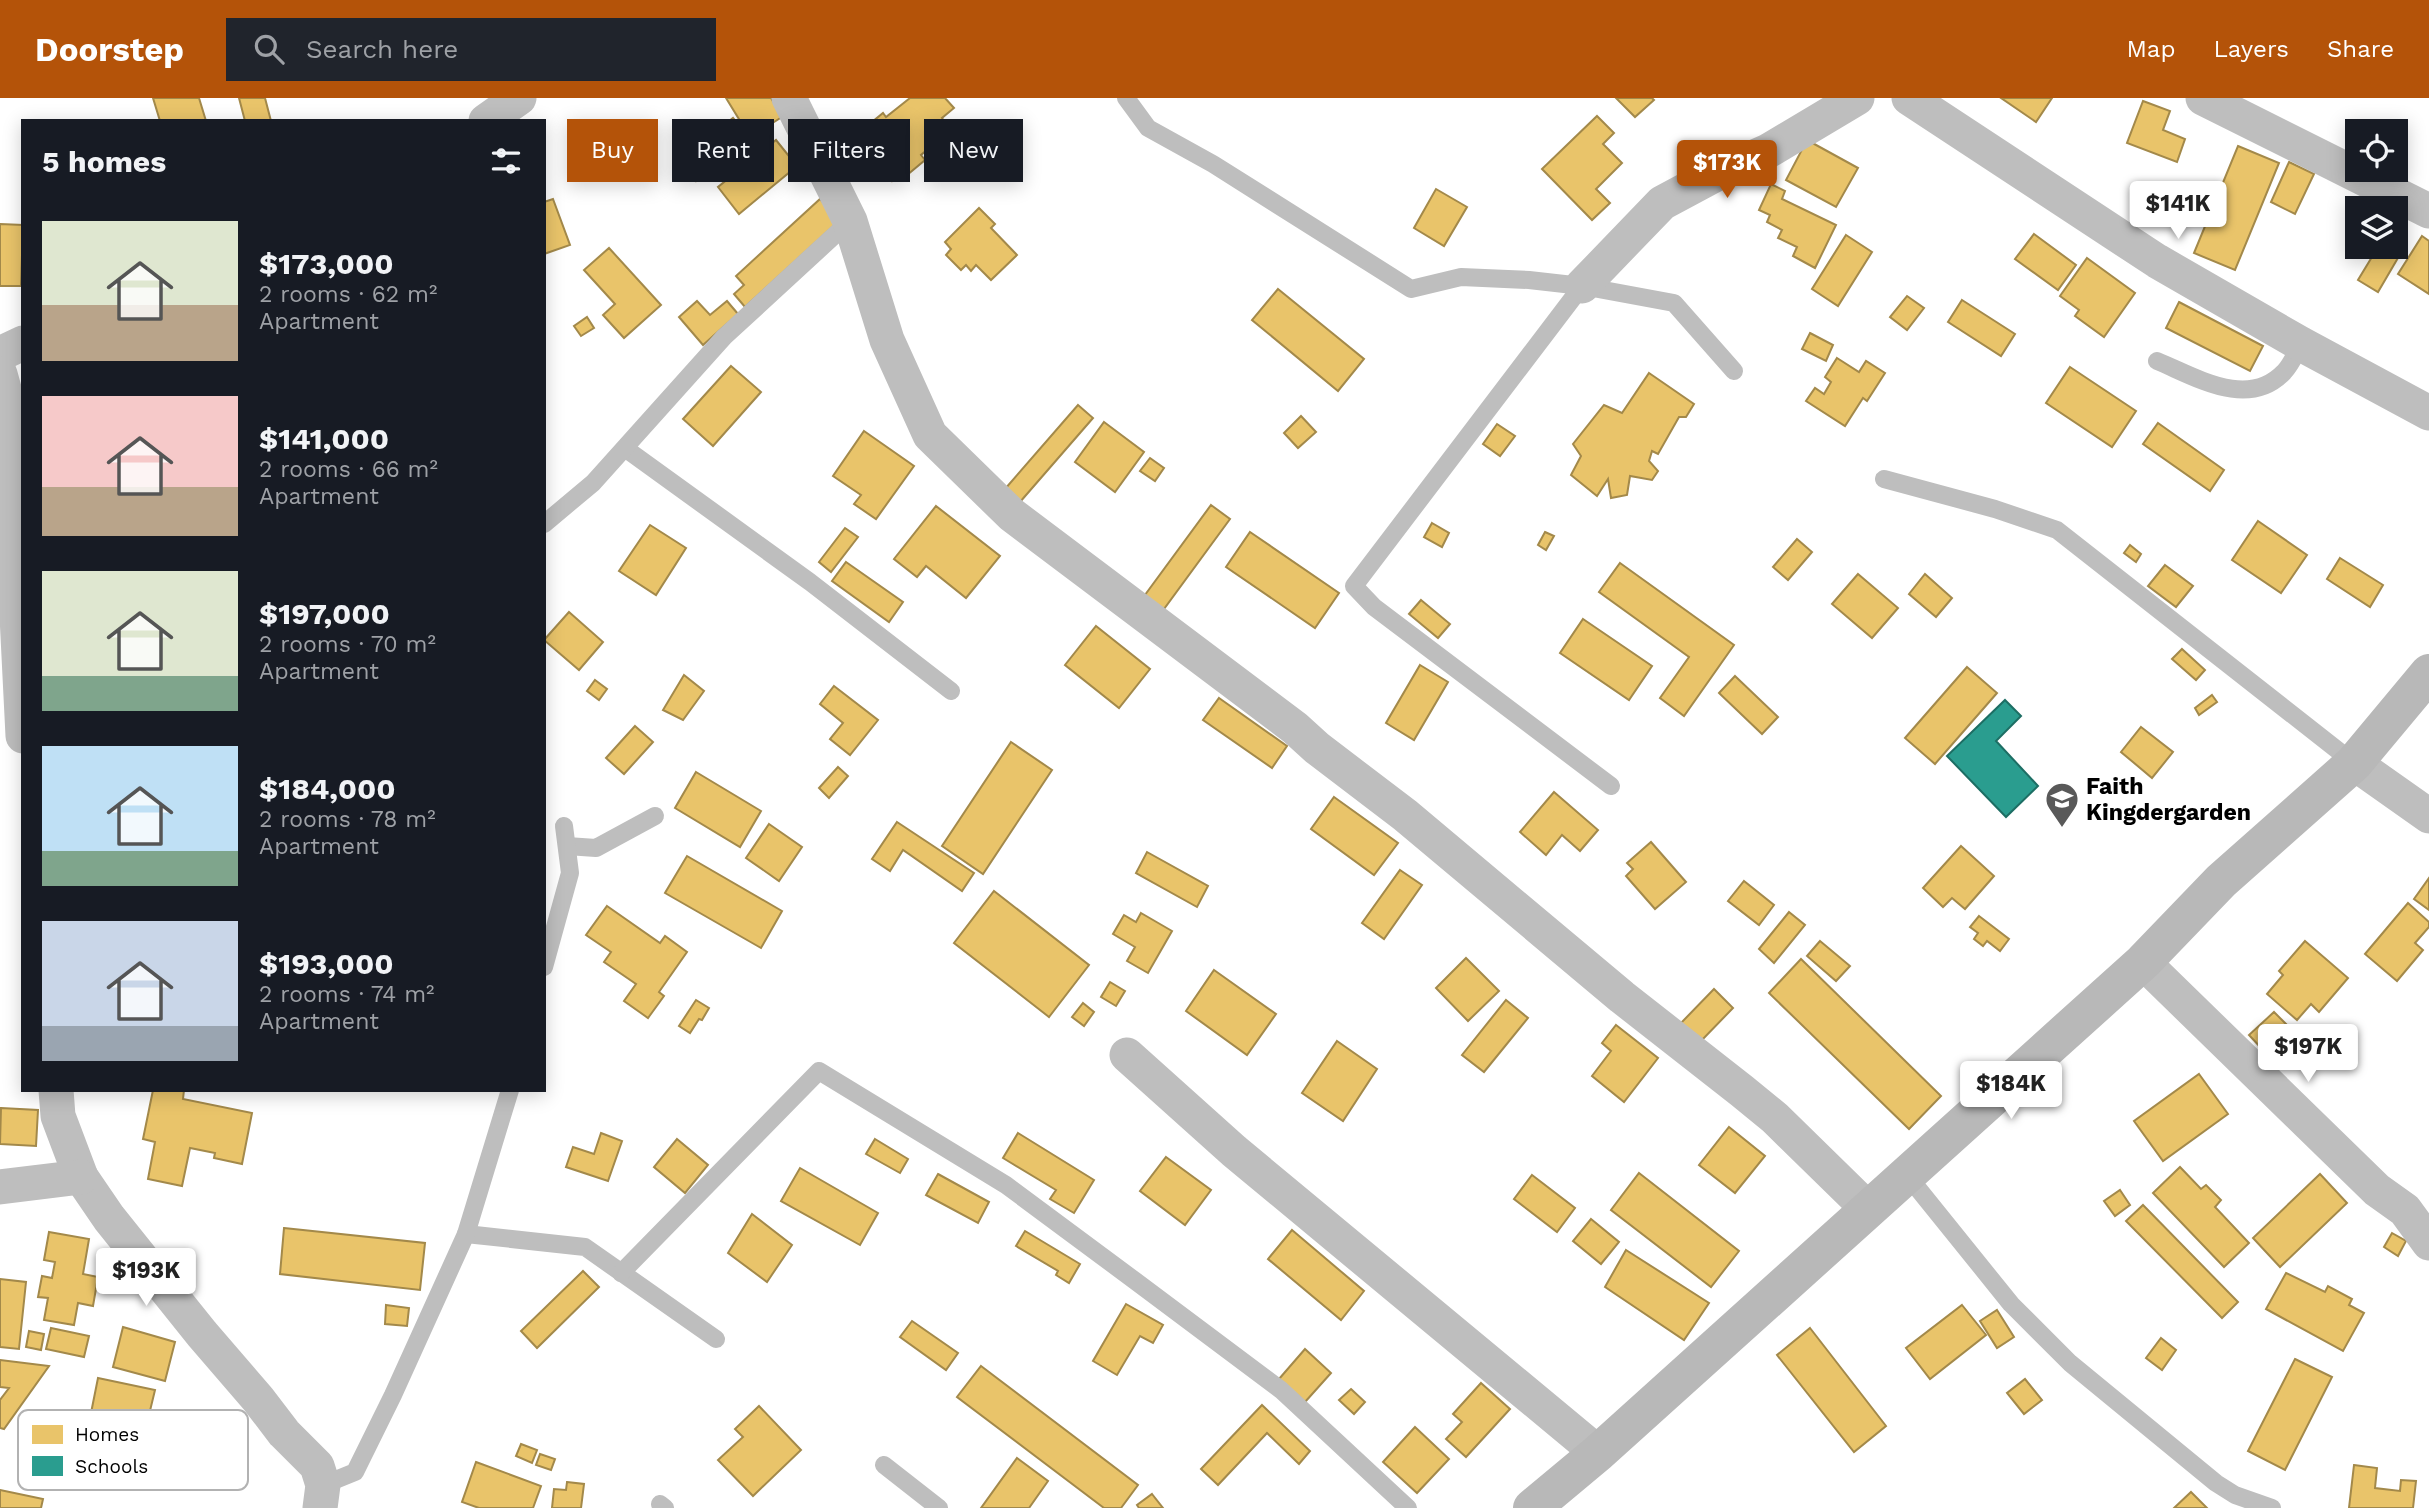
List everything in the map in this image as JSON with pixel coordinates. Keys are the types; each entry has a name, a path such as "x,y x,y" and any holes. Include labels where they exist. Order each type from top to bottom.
{"main road":[{"path":"1532,1508 1598,1454 2143,962 2221,881 2354,763 2429,673"}],"street":[{"path":"489,119 519,98"},
{"path":"789,98 850,221 887,340 930,435 1012,515 1295,728 1405,815 1622,997 1742,1091 1774,1118 1868,1209"},
{"path":"1582,286 1662,203 1718,173 1768,151 1857,98"},
{"path":"1909,98 2157,261 2301,344 2429,413"},
{"path":"2203,98 2429,211"},
{"path":"0,354 21,344"},
{"path":"0,374 6,396 21,696"},
{"path":"2354,763 2429,816"},
{"path":"2143,962 2377,1190 2405,1210 2429,1243"},
{"path":"1127,1055 1234,1152 1598,1454"},
{"path":"56,1092 58,1116 81,1177 109,1218 202,1334 284,1433 317,1466 322,1496"},
{"path":"0,1187 81,1177"}],"lane":[{"path":"1126,98 1148,128 1213,164 1411,289 1461,277 1529,280 1582,286 1674,303 1734,370"},
{"path":"546,522 593,483 626,449 724,337 850,221"},
{"path":"1582,286 1354,586 1374,607 1611,786"},
{"path":"2157,361 2227,390 2259,388 2284,372 2301,344"},
{"path":"626,449 810,582 951,691"},
{"path":"1884,479 1995,509 2057,530 2354,763"},
{"path":"567,846 596,848 655,816"},
{"path":"546,960 570,873 564,826"},
{"path":"621,1273 818,1071 1006,1185 1281,1391 1408,1508"},
{"path":"322,1496 355,1472 393,1395 467,1234 509,1092"},
{"path":"1907,1175 2011,1304 2070,1363 2216,1483 2231,1502 2272,1508"},
{"path":"467,1234 586,1247 716,1339"},
{"path":"884,1465 939,1508"}],"building: Homes":[{"path":"153,98 199,98 205,119 159,119"},
{"path":"239,98 265,98 270,119 244,119"},
{"path":"726,98 771,98 782,117 774,122 774,119 739,119"},
{"path":"910,98 945,98 954,108 943,119 924,119 924,152 921,155 924,161 910,173 910,119 876,119 883,113 886,117"},
{"path":"1616,98 1652,98 1654,100 1635,117"},
{"path":"2001,98 2052,98 2036,122"},
{"path":"2143,101 2170,111 2163,130 2185,139 2177,162 2127,143"},
{"path":"1597,116 1614,133 1603,144 1622,163 1596,189 1610,203 1592,220 1542,169"},
{"path":"776,140 788,155 788,173 739,214 718,187 724,182 774,182"},
{"path":"1807,140 1858,168 1836,207 1786,180"},
{"path":"2238,146 2279,163 2235,270 2194,253"},
{"path":"2289,162 2314,174 2295,214 2271,202"},
{"path":"1771,184 1785,191 1782,199 1836,225 1815,268 1793,256 1797,247 1778,238 1782,230 1767,222 1770,215 1759,210"},
{"path":"1436,189 1467,207 1444,246 1414,228"},
{"path":"553,199 570,245 546,253 546,201"},
{"path":"820,199 840,220 745,307 734,294 744,285 736,276"},
{"path":"979,208 995,224 991,228 1017,255 991,280 976,265 971,271 966,265 961,270 946,255 951,249 945,242"},
{"path":"0,224 21,225 21,286 0,286"},
{"path":"2034,234 2076,265 2058,290 2015,259"},
{"path":"1846,235 1872,252 1838,306 1812,289"},
{"path":"2422,236 2429,241 2429,294 2398,274"},
{"path":"609,248 661,305 624,338 603,315 615,304 584,270"},
{"path":"2087,258 2135,293 2104,337 2075,316 2079,310 2060,296"},
{"path":"2371,259 2397,259 2378,292 2358,280"},
{"path":"1278,289 1364,359 1338,391 1252,320"},
{"path":"1907,296 1924,308 1907,330 1890,317"},
{"path":"1962,300 2015,334 2001,356 1948,322"},
{"path":"697,301 710,315 727,301 738,314 703,345 679,317"},
{"path":"2179,302 2263,346 2250,371 2166,328"},
{"path":"587,317 594,328 581,336 574,326"},
{"path":"1810,333 1833,345 1826,361 1802,349"},
{"path":"1837,358 1859,372 1866,361 1885,373 1867,401 1863,398 1845,426 1806,401 1815,388 1824,394 1831,382 1825,377"},
{"path":"731,366 761,392 713,446 683,419"},
{"path":"2070,367 2136,411 2112,447 2046,403"},
{"path":"1649,373 1694,404 1686,417 1679,417 1658,454 1652,451 1649,461 1658,471 1652,480 1630,476 1627,495 1611,498 1608,479 1597,496 1571,475 1581,456 1573,444 1604,405 1622,413"},
{"path":"1078,405 1093,418 1020,502 1005,489"},
{"path":"1301,416 1316,432 1298,448 1284,433"},
{"path":"1104,422 1144,452 1115,492 1075,462"},
{"path":"2158,423 2224,470 2210,491 2143,444"},
{"path":"1497,424 1515,436 1500,456 1483,444"},
{"path":"864,431 914,466 876,519 854,504 861,495 833,476"},
{"path":"1150,458 1164,468 1155,481 1140,471"},
{"path":"1211,505 1230,519 1161,613 1142,599"},
{"path":"936,506 1000,556 966,598 926,566 917,577 894,559"},
{"path":"2258,521 2307,555 2281,593 2232,560"},
{"path":"1432,523 1449,533 1442,547 1424,537"},
{"path":"650,525 686,548 656,595 619,571"},
{"path":"845,528 858,537 831,572 819,562"},
{"path":"1250,532 1339,593 1315,628 1226,567"},
{"path":"1545,532 1554,536 1546,550 1538,545"},
{"path":"1797,539 1812,552 1788,580 1773,567"},
{"path":"2130,545 2141,554 2136,562 2124,553"},
{"path":"2340,558 2383,585 2370,607 2327,579"},
{"path":"846,562 903,602 889,622 832,581"},
{"path":"1620,563 1734,645 1684,716 1660,698 1689,657 1599,592"},
{"path":"2165,565 2193,586 2176,607 2148,586"},
{"path":"1858,574 1898,608 1872,638 1832,604"},
{"path":"1925,574 1952,598 1936,617 1909,594"},
{"path":"1421,600 1450,624 1438,638 1409,614"},
{"path":"569,612 603,642 579,670 546,642 546,638"},
{"path":"1583,619 1652,666 1629,700 1560,653"},
{"path":"1096,626 1150,669 1119,708 1065,665"},
{"path":"2182,649 2205,670 2196,680 2172,659"},
{"path":"1420,665 1448,682 1414,740 1386,723"},
{"path":"1967,667 1997,693 1935,764 1905,738"},
{"path":"684,675 704,691 683,720 663,710"},
{"path":"1735,676 1778,717 1762,734 1719,693"},
{"path":"595,680 607,689 599,700 587,691"},
{"path":"834,686 878,720 850,755 830,739 843,723 820,704"},
{"path":"2212,695 2217,702 2199,715 2195,708"},
{"path":"1219,698 1287,746 1272,768 1203,720"},
{"path":"635,726 653,742 624,774 606,758"},
{"path":"2141,727 2173,752 2152,778 2121,752"},
{"path":"1011,742 1052,770 983,874 942,846"},
{"path":"838,767 848,776 829,798 819,788"},
{"path":"696,772 761,811 740,847 675,808"},
{"path":"1554,792 1598,830 1580,851 1562,835 1546,855 1520,832"},
{"path":"1334,797 1398,843 1374,875 1311,829"},
{"path":"897,822 974,873 962,891 903,850 890,871 872,859"},
{"path":"769,824 802,847 779,881 746,858"},
{"path":"1651,842 1686,882 1655,909 1626,876 1633,869 1627,863"},
{"path":"1961,846 1994,876 1965,909 1952,898 1943,907 1923,888"},
{"path":"1147,852 1208,886 1197,907 1136,873"},
{"path":"687,856 782,911 761,948 665,893"},
{"path":"1400,870 1422,885 1384,939 1362,923"},
{"path":"2429,878 2429,910 2414,899"},
{"path":"1744,881 1774,905 1759,925 1728,901"},
{"path":"994,891 1089,965 1049,1017 954,943"},
{"path":"2408,903 2429,922 2429,927 2415,943 2423,950 2397,981 2365,954"},
{"path":"607,906 660,943 665,936 687,952 659,992 664,996 648,1018 624,1001 636,984 604,962 611,952 586,935"},
{"path":"1789,912 1805,925 1774,963 1759,949"},
{"path":"1141,913 1172,931 1148,973 1127,961 1135,947 1113,934 1124,915 1136,922"},
{"path":"1979,916 2009,939 2000,951 1987,941 1983,946 1974,939 1978,933 1970,927"},
{"path":"1820,941 1850,966 1836,981 1807,956"},
{"path":"2305,941 2348,978 2319,1012 2311,1004 2297,1020 2267,994 2283,975 2279,971"},
{"path":"1466,958 1499,991 1468,1021 1436,988"},
{"path":"1801,959 1941,1096 1909,1129 1769,993"},
{"path":"1214,970 1276,1014 1247,1055 1186,1011"},
{"path":"1110,982 1125,991 1116,1006 1101,997"},
{"path":"1714,989 1733,1008 1700,1042 1681,1023"},
{"path":"696,1000 709,1008 690,1033 679,1026"},
{"path":"1506,1000 1528,1018 1484,1072 1462,1055"},
{"path":"1083,1003 1094,1012 1084,1026 1072,1017"},
{"path":"2274,1012 2302,1040 2276,1064 2249,1035"},
{"path":"1616,1025 1658,1058 1624,1102 1592,1076 1611,1051 1602,1043"},
{"path":"1337,1041 1377,1069 1343,1121 1302,1093"},
{"path":"2199,1074 2228,1114 2163,1161 2134,1121"},
{"path":"153,1092 184,1092 183,1099 252,1113 242,1164 214,1158 215,1153 190,1148 182,1186 148,1179 155,1142 143,1139"},
{"path":"1,1108 38,1110 36,1146 0,1144"},
{"path":"1729,1127 1765,1156 1735,1193 1699,1165"},
{"path":"601,1133 622,1141 608,1181 566,1167 573,1147 594,1154"},
{"path":"1018,1133 1094,1180 1074,1213 1050,1199 1056,1190 1003,1158"},
{"path":"677,1139 708,1165 685,1193 654,1167"},
{"path":"875,1139 908,1159 900,1173 866,1154"},
{"path":"1166,1157 1211,1190 1185,1225 1140,1191"},
{"path":"2180,1167 2201,1189 2206,1185 2221,1200 2215,1207 2249,1243 2224,1267 2153,1193"},
{"path":"800,1168 878,1213 860,1245 781,1201"},
{"path":"1639,1173 1739,1251 1711,1287 1611,1210"},
{"path":"938,1174 989,1202 978,1223 926,1195"},
{"path":"2320,1174 2347,1203 2280,1267 2253,1238"},
{"path":"1532,1175 1575,1208 1557,1232 1514,1199"},
{"path":"2120,1190 2130,1205 2115,1216 2104,1201"},
{"path":"2143,1205 2238,1302 2222,1318 2126,1221"},
{"path":"752,1214 792,1245 767,1282 728,1253"},
{"path":"1591,1219 1619,1242 1601,1264 1573,1241"},
{"path":"284,1228 425,1243 420,1290 280,1274"},
{"path":"1292,1230 1364,1291 1341,1320 1268,1259"},
{"path":"1025,1231 1080,1264 1069,1283 1056,1275 1058,1271 1016,1246"},
{"path":"49,1232 89,1239 83,1274 98,1277 93,1306 78,1303 74,1325 44,1320 48,1298 38,1297 42,1276 52,1278 55,1262 44,1260"},
{"path":"2392,1233 2406,1241 2398,1256 2384,1247"},
{"path":"1626,1250 1709,1303 1684,1340 1605,1287"},
{"path":"583,1271 599,1287 537,1348 521,1331"},
{"path":"2286,1273 2325,1292 2328,1286 2352,1299 2349,1305 2364,1313 2343,1351 2266,1309"},
{"path":"0,1279 26,1282 19,1349 0,1347"},
{"path":"1126,1304 1163,1325 1153,1343 1140,1336 1117,1375 1093,1361"},
{"path":"386,1305 409,1308 407,1326 385,1324"},
{"path":"1962,1305 1986,1335 1930,1379 1906,1348"},
{"path":"1997,1310 2014,1337 1997,1348 1980,1321"},
{"path":"912,1321 958,1353 946,1370 900,1337"},
{"path":"123,1327 175,1342 165,1381 113,1367"},
{"path":"51,1328 89,1336 84,1357 46,1349"},
{"path":"1810,1328 1886,1426 1854,1452 1777,1355"},
{"path":"29,1331 44,1334 41,1350 26,1347"},
{"path":"2161,1338 2176,1350 2162,1370 2146,1358"},
{"path":"1305,1349 1331,1373 1305,1402 1279,1379"},
{"path":"2295,1359 2332,1377 2285,1470 2248,1451"},
{"path":"0,1360 49,1366 4,1429 0,1428 0,1400 9,1388 0,1387"},
{"path":"981,1366 1138,1485 1121,1508 1104,1508 957,1397"},
{"path":"98,1378 155,1390 150,1410 92,1410"},
{"path":"2025,1379 2042,1400 2024,1414 2007,1393"},
{"path":"1481,1383 1510,1409 1466,1457 1446,1439 1462,1422 1453,1414"},
{"path":"1351,1389 1365,1402 1354,1414 1339,1400"},
{"path":"1262,1405 1310,1451 1299,1464 1267,1433 1218,1485 1201,1469"},
{"path":"759,1406 801,1450 753,1496 718,1460 743,1437 735,1429"},
{"path":"1415,1427 1449,1459 1417,1493 1383,1462"},
{"path":"521,1444 537,1450 532,1463 516,1456"},
{"path":"540,1454 555,1459 551,1470 536,1465"},
{"path":"1017,1458 1048,1481 1029,1508 981,1508"},
{"path":"476,1462 541,1486 533,1508 479,1508 462,1502"},
{"path":"2354,1465 2377,1468 2375,1488 2400,1491 2401,1480 2416,1481 2413,1508 2349,1508"},
{"path":"567,1482 584,1484 581,1508 552,1508 554,1489 566,1490"},
{"path":"0,1490 43,1499 41,1508 0,1508"},
{"path":"2191,1492 2207,1508 2174,1508"},
{"path":"1152,1494 1163,1508 1139,1508 1137,1505"}],"building: Schools":[{"path":"2005,700 2021,716 1996,741 2038,786 2006,817 1947,756"}],"place":[{"name":"Faith Kingdergarden","path":"2062,829"}]}
